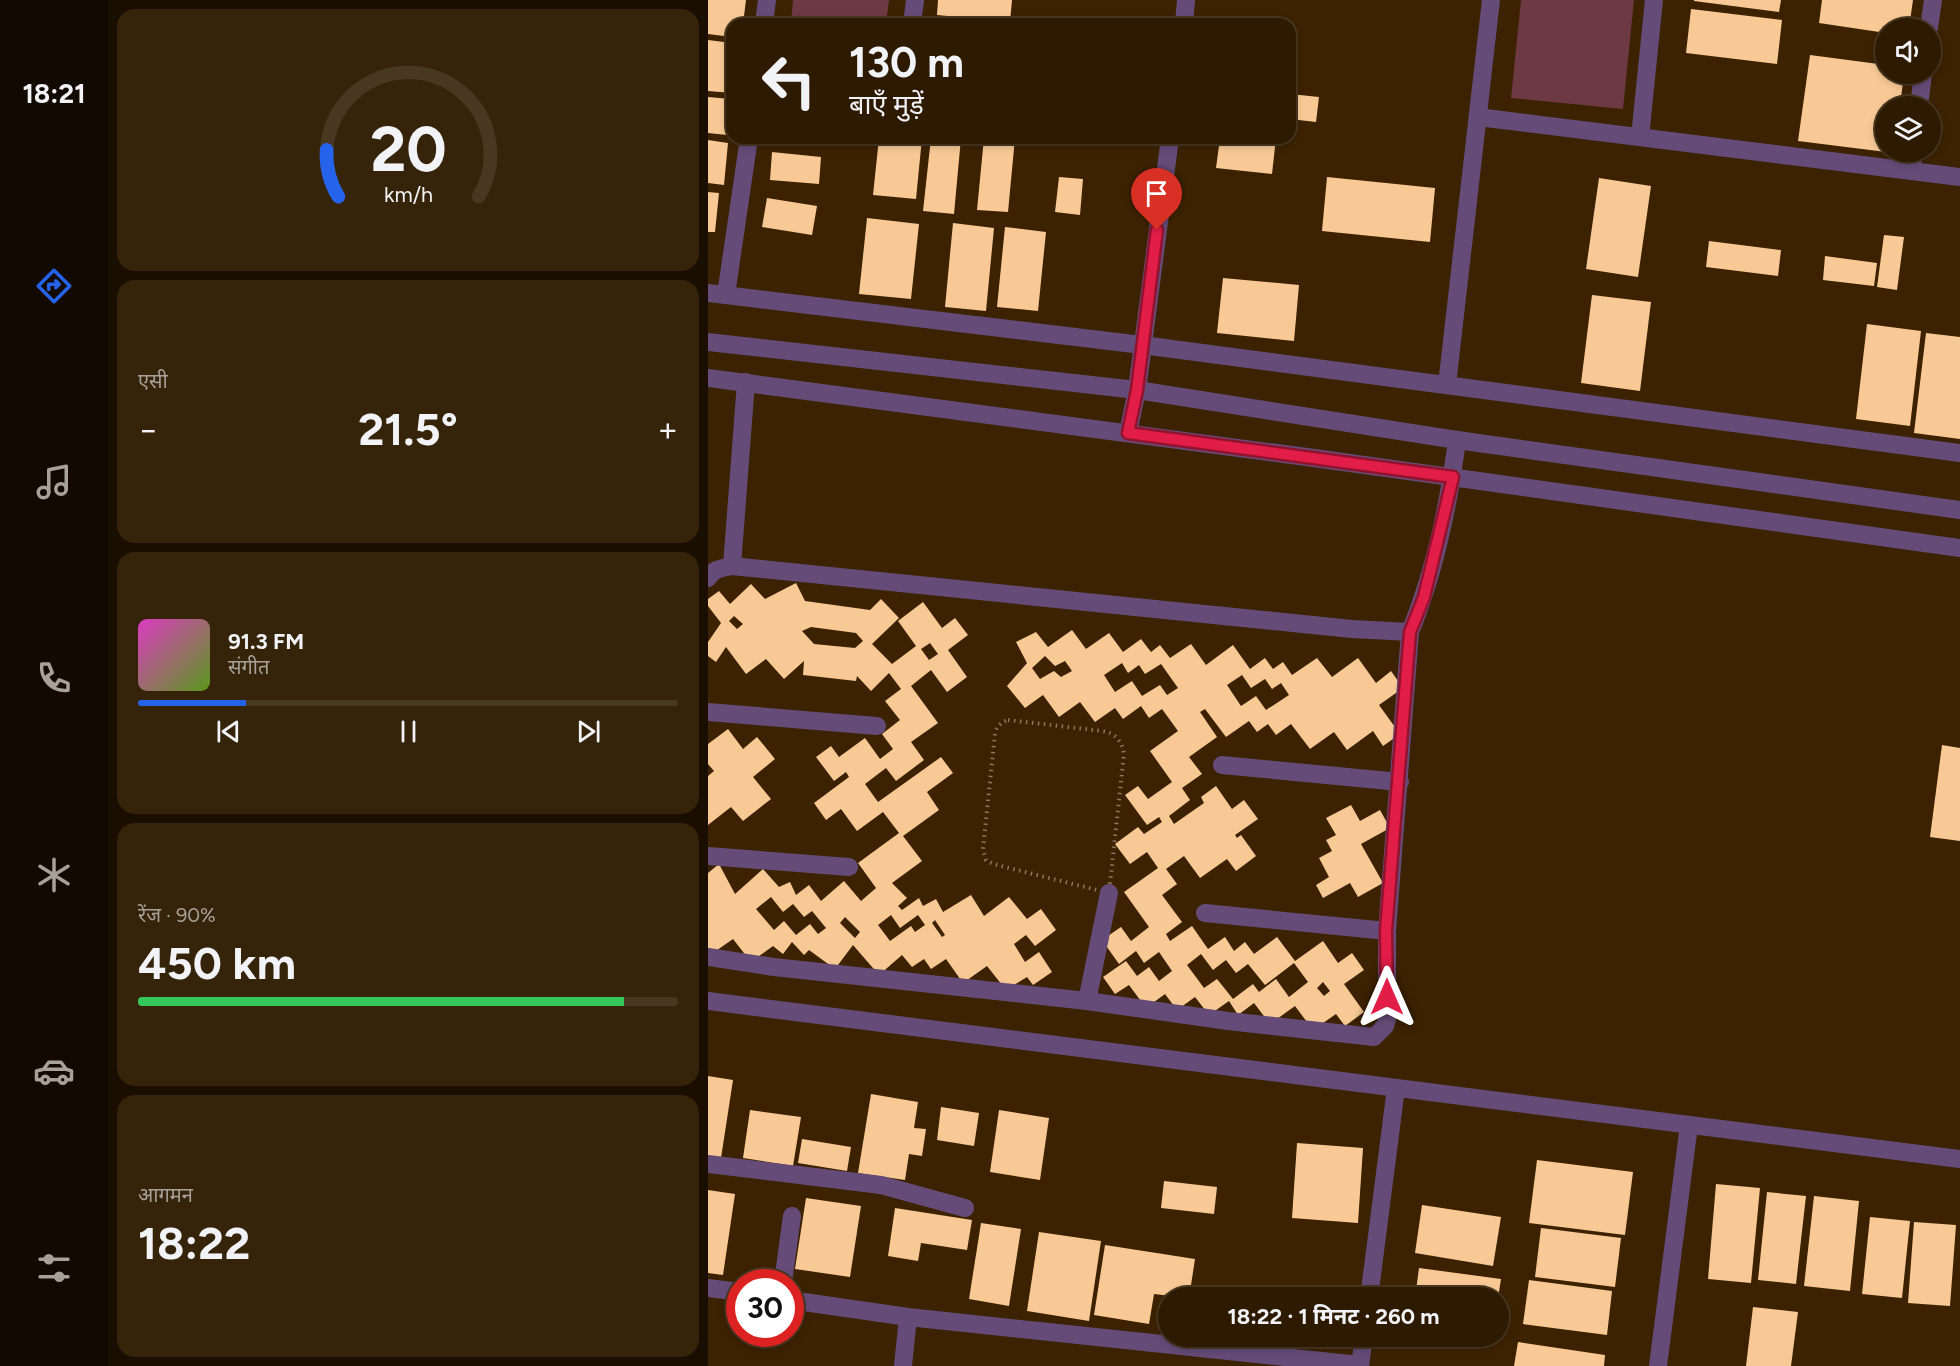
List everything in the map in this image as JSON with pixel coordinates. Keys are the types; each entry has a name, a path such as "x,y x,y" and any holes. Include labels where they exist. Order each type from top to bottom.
{"street":[{"path":"765,18 767,0"},
{"path":"913,18 915,0"},
{"path":"1184,18 1186,0"},
{"path":"1447,385 1491,0"},
{"path":"1640,137 1654,0"},
{"path":"1930,18 1932,0"},
{"path":"1478,117 1960,177"},
{"path":"747,144 717,294 1142,345 1960,453"},
{"path":"1128,433 1137,390 1169,144"},
{"path":"1911,171 1912,162"},
{"path":"708,342 1137,390 1457,440 1960,510"},
{"path":"708,378 1453,477 1960,548"},
{"path":"732,566 746,382"},
{"path":"708,957 774,967 1087,1001 1228,1021 1374,1037 1385,1026 1387,1019 1386,931 1400,782 1410,632 1424,597 1453,477 1457,440"},
{"path":"708,578 717,569 732,566 1352,629 1410,632"},
{"path":"708,712 877,726"},
{"path":"1222,765 1400,782"},
{"path":"708,856 849,867"},
{"path":"1087,1001 1109,894"},
{"path":"1205,912 1386,931"},
{"path":"708,1001 1960,1159"},
{"path":"1370,1287 1396,1088"},
{"path":"1658,1366 1689,1125"},
{"path":"708,1164 881,1185 965,1208"},
{"path":"785,1269 792,1216"},
{"path":"708,1288 726,1290"},
{"path":"804,1302 908,1317 1360,1366 1363,1347"},
{"path":"903,1366 908,1317"}],"path":[{"path":"1019,721 1110,732 1118,738 1124,754 1109,894 993,864 986,860 983,849 996,728 1002,722 1019,721"}],"shaded area":[{"path":"793,0 889,0 887,18 792,18"},
{"path":"1521,0 1634,0 1623,109 1511,98"}],"building":[{"path":"708,0 746,0 744,18 726,18 726,36 708,34"},
{"path":"938,0 1012,0 1010,18 937,15"},
{"path":"1694,0 1781,0 1779,12"},
{"path":"1822,0 1913,0 1910,18 1875,18 1875,31 1819,23"},
{"path":"1691,9 1782,20 1777,64 1686,53"},
{"path":"708,40 726,42 726,92 708,91"},
{"path":"1810,55 1875,64 1875,84 1903,84 1901,96 1875,96 1875,151 1798,141"},
{"path":"1296,95 1319,97 1316,122 1296,120"},
{"path":"708,97 726,99 726,135 708,133"},
{"path":"708,140 726,143 728,144 724,185 708,183"},
{"path":"878,144 921,144 916,199 873,195"},
{"path":"930,144 960,144 954,214 923,211"},
{"path":"983,144 1014,144 1008,212 977,210"},
{"path":"1219,144 1275,144 1272,174 1216,168"},
{"path":"772,152 821,157 819,184 770,180"},
{"path":"1059,177 1083,179 1080,215 1055,212"},
{"path":"1327,177 1435,188 1430,242 1322,231"},
{"path":"1599,178 1651,186 1638,277 1586,269"},
{"path":"708,192 719,193 715,232 708,232"},
{"path":"767,198 817,206 812,235 762,227"},
{"path":"867,218 919,224 911,299 859,294"},
{"path":"953,223 994,228 986,311 945,307"},
{"path":"1005,227 1046,232 1038,311 997,307"},
{"path":"1884,235 1904,237 1897,290 1877,287"},
{"path":"1709,241 1781,250 1778,276 1706,267"},
{"path":"1825,256 1877,263 1874,286 1823,280"},
{"path":"1223,278 1299,285 1294,341 1217,333"},
{"path":"1592,295 1651,302 1640,391 1581,383"},
{"path":"1867,324 1921,331 1910,426 1856,419"},
{"path":"1926,333 1960,337 1960,439 1914,433"},
{"path":"796,583 805,601 870,610 881,599 899,618 872,644 892,664 916,646 898,621 923,602 942,628 955,618 968,635 948,650 967,677 947,692 931,670 911,686 938,723 911,742 924,760 896,781 886,768 865,784 878,802 941,757 953,773 927,792 939,810 903,836 922,861 892,883 907,898 898,906 902,910 919,898 923,906 936,899 943,912 971,895 984,916 1009,897 1027,919 1041,909 1056,930 1035,946 1026,935 1014,944 1025,962 1039,952 1052,972 1033,985 1027,977 1006,990 987,966 963,983 946,959 931,969 924,959 912,967 902,955 879,975 853,945 835,969 809,950 804,955 792,942 783,954 773,946 751,962 733,939 710,955 708,952 708,873 719,864 735,894 763,869 779,887 790,882 796,895 809,885 821,901 844,881 861,901 876,888 858,863 899,833 883,812 857,831 841,809 826,820 814,803 849,777 846,772 834,781 816,757 831,746 839,757 865,738 880,759 893,749 882,734 900,720 885,701 901,689 889,673 871,691 857,676 856,681 803,675 804,661 784,679 766,659 746,674 726,647 716,662 708,656 708,642 721,623 708,606 708,599 719,591 730,604 751,584 765,599","holes":["734,616 743,624 737,629 729,621","811,627 856,633 863,641 855,648 814,644 802,631","930,643 938,654 929,660 921,649","771,897 783,912 793,904 804,917 812,911 826,928 818,934 810,924 796,935 784,921 774,930 756,909","891,915 900,928 918,915 925,925 915,932 911,926 890,941 878,925","845,917 860,932 855,938 840,923","935,920 945,935 942,937 932,923"]},
{"path":"1072,630 1086,649 1109,633 1123,652 1141,639 1151,652 1160,645 1170,658 1191,644 1206,665 1233,645 1250,669 1265,658 1273,669 1283,662 1292,675 1317,658 1332,677 1358,658 1376,683 1391,671 1403,688 1379,705 1400,734 1383,746 1373,731 1347,750 1334,732 1310,749 1291,724 1276,735 1268,724 1257,732 1249,721 1226,737 1205,709 1200,712 1217,737 1189,757 1202,774 1182,788 1190,800 1169,816 1174,824 1204,803 1201,797 1216,786 1232,809 1244,800 1258,819 1235,835 1237,838 1241,835 1256,856 1236,871 1227,859 1200,878 1184,856 1166,869 1177,884 1162,895 1182,922 1166,934 1170,941 1192,926 1208,949 1225,937 1234,951 1245,942 1254,954 1277,937 1295,961 1323,941 1338,963 1352,953 1364,970 1344,984 1364,1012 1345,1026 1336,1014 1313,1030 1295,1006 1270,1024 1254,1003 1238,1015 1229,1001 1209,1015 1195,997 1177,1010 1165,994 1146,1008 1129,985 1115,994 1103,977 1126,961 1137,976 1149,967 1159,981 1172,971 1159,952 1144,963 1136,951 1119,964 1102,940 1121,927 1131,941 1149,927 1124,892 1158,868 1147,852 1130,864 1115,844 1138,827 1144,834 1162,822 1159,817 1147,825 1125,795 1138,786 1148,799 1172,782 1150,751 1178,731 1162,709 1149,718 1141,706 1123,719 1115,708 1095,722 1080,702 1059,717 1043,695 1025,708 1007,686 1027,663 1016,642 1036,632 1048,647","holes":["1045,656 1055,666 1065,661 1072,671 1061,677 1054,671 1040,679 1032,668","1122,663 1128,673 1139,665 1145,674 1161,664 1178,688 1167,695 1160,685 1142,696 1132,681 1115,692 1104,675","1242,675 1251,688 1265,679 1272,689 1281,683 1289,695 1266,710 1256,696 1241,706 1227,685","1201,954 1213,970 1226,960 1236,973 1248,964 1265,985 1294,963 1308,982 1289,997 1276,979 1259,992 1253,984 1233,999 1217,979 1204,988 1187,965","1323,982 1330,991 1324,996 1317,988"]},
{"path":"728,729 743,749 757,737 775,759 753,777 771,799 743,821 731,807 708,825 708,776 714,771 708,764 708,744"},
{"path":"1942,745 1960,748 1960,841 1930,837"},
{"path":"1351,805 1360,821 1380,810 1390,828 1361,844 1383,883 1358,897 1350,883 1323,898 1316,885 1329,877 1319,858 1332,851 1326,840 1336,835 1326,818"},
{"path":"708,1076 733,1080 721,1158 708,1156"},
{"path":"871,1094 918,1102 914,1128 926,1129 922,1156 909,1154 905,1180 858,1173"},
{"path":"941,1107 979,1113 974,1146 937,1140"},
{"path":"750,1110 801,1117 793,1166 743,1158"},
{"path":"999,1110 1049,1118 1040,1180 990,1172"},
{"path":"802,1139 851,1147 847,1171 798,1163"},
{"path":"1297,1143 1363,1148 1358,1223 1292,1218"},
{"path":"1537,1160 1633,1172 1625,1235 1529,1223"},
{"path":"1164,1181 1217,1187 1214,1214 1161,1208"},
{"path":"1716,1184 1760,1188 1751,1283 1708,1279"},
{"path":"708,1190 735,1194 723,1275 708,1273"},
{"path":"1767,1192 1806,1196 1796,1284 1758,1280"},
{"path":"1814,1196 1859,1201 1850,1291 1804,1286"},
{"path":"806,1198 861,1206 850,1277 795,1269"},
{"path":"1422,1205 1501,1217 1493,1266 1415,1253"},
{"path":"895,1208 972,1220 967,1250 921,1243 918,1261 888,1256"},
{"path":"1870,1217 1910,1221 1902,1298 1862,1294"},
{"path":"1914,1222 1956,1225 1950,1306 1908,1303"},
{"path":"981,1223 1021,1229 1009,1306 969,1299"},
{"path":"1541,1228 1621,1238 1615,1287 1535,1277"},
{"path":"1039,1232 1101,1241 1089,1321 1027,1311"},
{"path":"1105,1245 1195,1259 1191,1287 1158,1287 1158,1294 1154,1294 1149,1324 1094,1315"},
{"path":"1419,1268 1501,1279 1500,1287 1416,1287"},
{"path":"1529,1280 1612,1291 1607,1335 1523,1324"},
{"path":"1753,1307 1798,1312 1791,1366 1746,1366"},
{"path":"1518,1342 1605,1355 1604,1366 1514,1366"}],"route":[{"path":"1157,230 1137,390 1128,433 1453,477 1424,597 1410,632 1400,782 1386,931 1387,997"}]}
